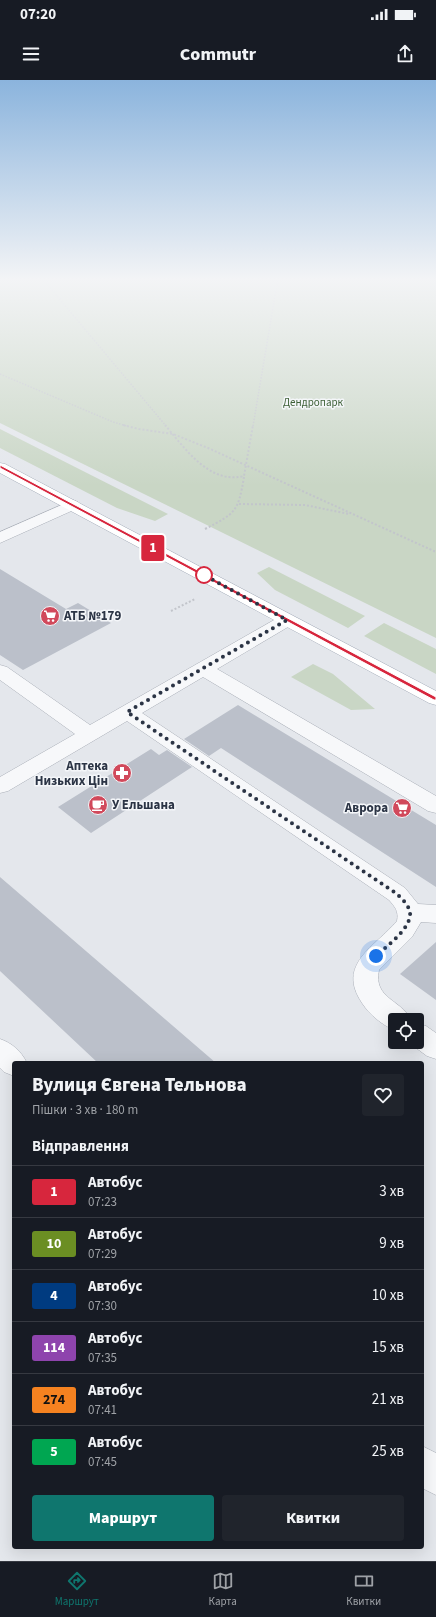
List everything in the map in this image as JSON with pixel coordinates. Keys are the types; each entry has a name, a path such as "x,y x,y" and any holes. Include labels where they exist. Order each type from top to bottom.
{"main road":[{"path":"0,467 436,699"}],"street":[{"path":"0,538 73,505"},
{"path":"0,786 287,620"},
{"path":"204,669 436,806"},
{"path":"0,671 89,734"},
{"path":"127,712 397,894 406,904 410,912 409,921 405,929 376,956 367,968 365,982 370,996 381,1008 388,1013"},
{"path":"410,912 436,914"},
{"path":"424,1039 436,1048"},
{"path":"0,1050 12,1062"},
{"path":"424,1466 436,1477"}],"path":[{"path":"100,347 196,461 205,468 219,474 236,478 244,476"},
{"path":"205,529 234,514 240,504 266,347"},
{"path":"0,374 113,422 139,429 173,434 246,465 436,552"},
{"path":"240,504 305,505 353,514"},
{"path":"171,611 195,599"}],"green space":[{"name":"Дендропарк","path":"0,347 436,347 436,638 0,423"},
{"path":"0,429 168,514 155,521 117,508 0,448"},
{"path":"269,567 365,616 348,628 275,590 257,573"},
{"path":"384,623 436,649 436,674 364,636"},
{"path":"313,664 333,674 375,709 351,710 291,677"}],"building":[{"name":"АТБ №179","path":"0,569 66,609 78,603 111,623 23,670 0,655"},
{"path":"238,705 436,825 436,887 221,748 209,756 184,739"},
{"path":"151,749 159,755 167,750 192,767 91,833 58,807"},
{"path":"0,877 214,1061 96,1061 0,971"},
{"path":"436,942 436,1000 400,974"}],"bus line":[{"name":"1","path":"0,467 436,699"}],"place":[{"name":"АТБ №179","path":"50,616"},
{"name":"Аптека Низьких Цін","path":"122,773"},
{"name":"У Ельшана","path":"98,805"},
{"name":"Аврора","path":"402,808"}],"route":[{"path":"204,575 202,574 287,620 127,712 397,894 406,904 410,912 409,921 405,929 376,956"}]}
